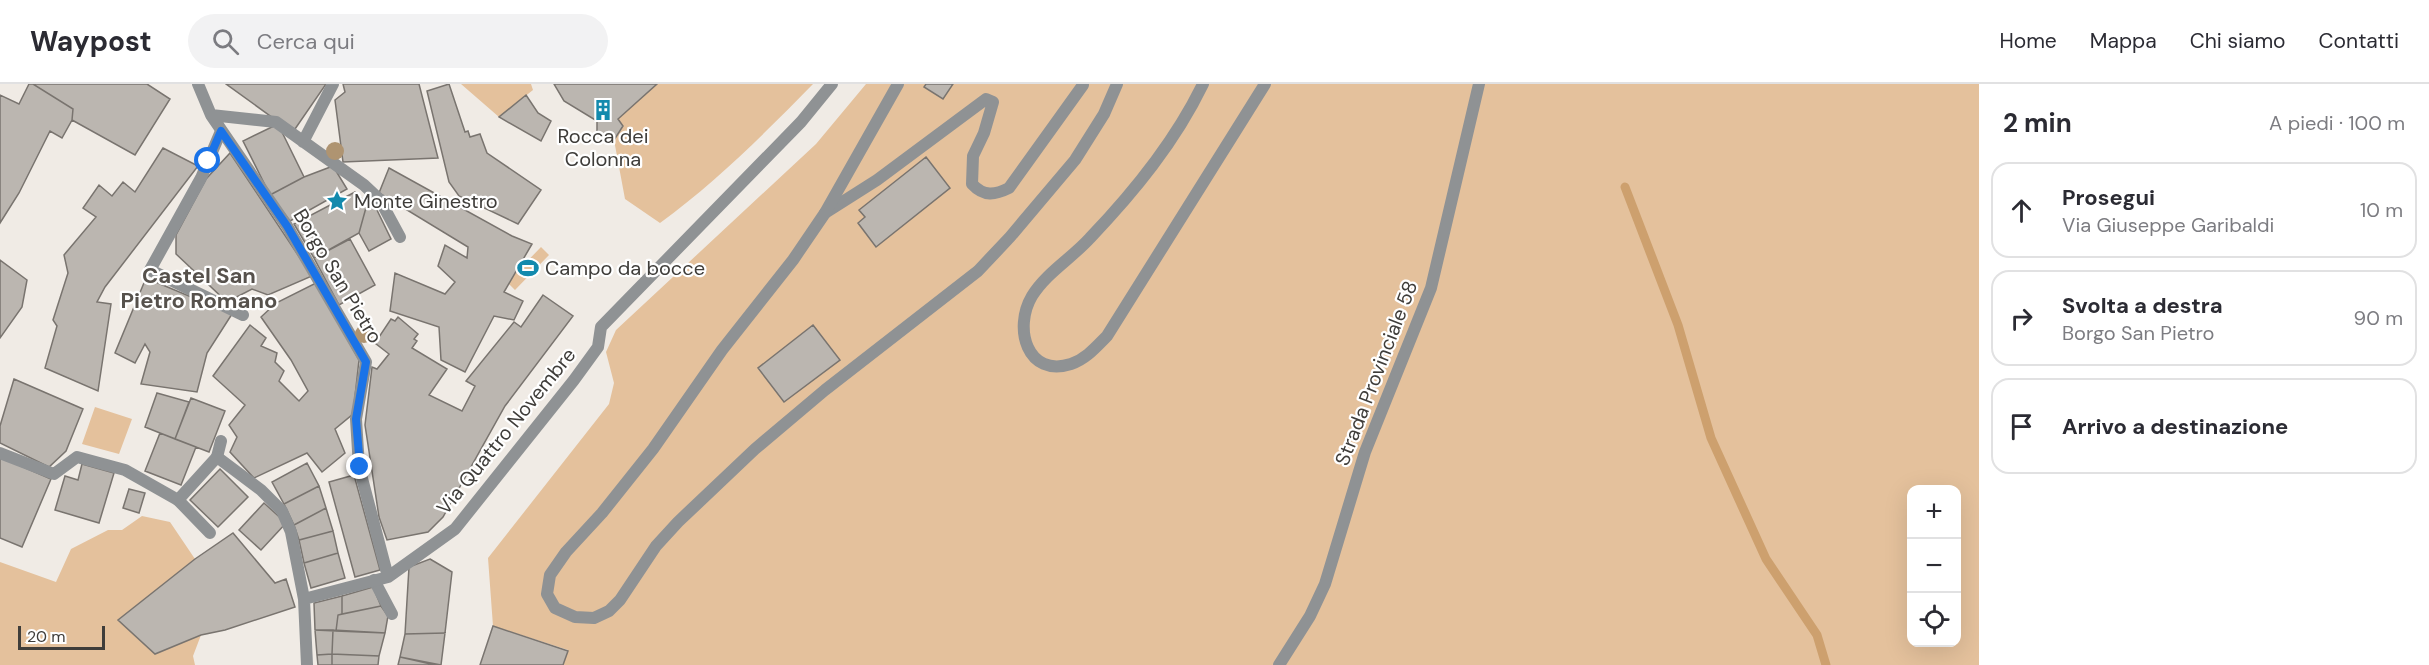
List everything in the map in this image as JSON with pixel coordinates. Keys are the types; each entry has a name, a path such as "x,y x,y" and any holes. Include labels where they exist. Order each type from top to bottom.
{"street":[{"name":"Borgo San Pietro","path":"198,84 211,115 287,226 366,362 356,419 360,467 388,577"},
{"path":"303,142 333,84"},
{"name":"Via Quattro Novembre","path":"388,577 455,529 574,380 598,346 601,327 801,122 832,84"},
{"path":"898,84 825,213 788,267 704,375 653,449 602,513 566,552 550,575 547,594 555,608 575,617 594,618 609,611 620,600 656,546 670,530 755,449 825,390 978,271 1075,160 1104,114 1117,84"},
{"path":"1203,84 1188,116 1158,159 1098,230 1033,295 1024,312 1023,326 1026,343 1040,363 1052,366 1073,364 1091,352 1107,336 1264,84"},
{"name":"Strada Provinciale 58","path":"1279,665 1321,595 1365,452 1431,288 1479,84"},
{"path":"825,213 877,180 986,99 993,102 992,111 973,156 972,184 978,191 995,195 1009,188 1083,85"},
{"path":"211,115 276,122 340,167 380,200 400,237"},
{"path":"221,131 201,177 150,270 243,315"},
{"path":"178,500 217,457 221,441"},
{"path":"0,453 54,474 77,457 125,470 178,500 210,533"},
{"path":"217,457 261,490 282,511 291,532 304,599 307,665"},
{"path":"304,599 388,577"},
{"path":"374,580 392,614"}],"shaded area":[{"path":"461,84 531,84 533,90 499,117"},
{"path":"554,84 813,84 720,174 660,223 625,199 614,140 597,132 597,121 564,101"},
{"path":"866,84 1979,84 1979,665 563,665 568,650 493,626 488,558 609,404 614,383 606,352 616,330 816,144"},
{"name":"Campo da bocce","path":"541,247 549,255 515,290 507,282"},
{"path":"95,407 132,419 119,454 82,444"},
{"path":"142,516 170,522 195,559 118,620 155,654 201,635 193,656 195,665 0,665 0,562 56,582 71,549 108,530 122,530"}],"building":[{"path":"29,84 33,84 73,109 72,120 62,138 50,131 19,193 0,223 0,95 19,104"},
{"path":"33,84 147,84 170,99 135,155 72,120 73,109"},
{"path":"226,84 326,84 295,129 280,123"},
{"path":"343,84 419,84 438,158 343,162 335,100 345,92"},
{"path":"449,84 465,132 468,131 470,137 480,134 487,153 541,190 518,224 459,196 449,182 427,91"},
{"name":"Rocca dei Colonna","path":"554,84 657,84 618,119 623,126 614,140 597,132 597,121 564,101"},
{"path":"926,84 953,84 943,99 924,87"},
{"path":"526,95 538,113 551,121 541,141 499,117"},
{"path":"278,124 304,177 270,195 243,141"},
{"path":"163,148 198,166 105,287 97,302 111,304 98,391 45,368 57,326 53,320 68,273 64,255 96,217 83,208 99,185 112,196 123,182 135,192"},
{"path":"230,153 312,276 268,295 252,289 227,302 176,254 176,235 206,179"},
{"path":"926,157 950,188 876,247 858,223 865,217 859,210"},
{"path":"333,166 347,189 290,221 270,195 304,177"},
{"path":"389,168 512,236 532,244 504,292 523,301 514,320 494,316 465,372 441,360 439,327 390,311 395,273 445,294 455,282 438,266 445,245 467,258 468,247 379,193"},
{"path":"355,192 367,204 359,233 314,258 294,224"},
{"path":"367,204 374,204 391,239 369,251 359,233"},
{"path":"350,239 375,285 339,305 314,258"},
{"path":"0,260 27,280 22,307 0,338"},
{"path":"146,278 232,314 207,353 197,392 141,384 150,352 145,344 135,363 115,353"},
{"path":"316,283 359,360 353,414 335,429 345,453 322,472 307,453 254,478 230,452 237,437 229,425 245,405 213,376 250,325 266,338 261,346 277,353 275,362 284,371 279,381 299,401 308,391 291,360 261,317 276,303"},
{"path":"543,295 573,316 505,406 443,517 428,532 387,540 379,517 365,425 372,367 377,369 389,354 375,343 391,319 395,321 398,317 418,334 414,339 417,341 412,348 447,369 429,395 462,411 475,386 466,381 514,322 521,327"},
{"path":"813,325 840,360 784,402 758,368"},
{"path":"14,379 83,409 66,451 49,467 0,443 0,426"},
{"path":"157,393 189,402 175,439 145,427"},
{"path":"191,398 225,411 209,452 175,439"},
{"path":"160,433 196,447 181,485 145,471"},
{"path":"0,457 51,479 22,547 0,538"},
{"path":"307,463 319,486 284,504 272,482"},
{"path":"82,464 114,473 99,523 55,510 65,476 78,480"},
{"path":"220,469 248,497 218,527 190,500"},
{"path":"354,475 380,570 355,577 329,482"},
{"path":"319,486 326,508 294,525 284,504"},
{"path":"129,489 145,493 139,513 123,508"},
{"path":"264,503 286,523 261,550 239,530"},
{"path":"326,508 333,531 299,540 294,525"},
{"path":"333,531 338,553 304,563 299,540"},
{"path":"233,533 275,583 286,579 295,607 225,630 201,635 155,654 118,620 195,559"},
{"path":"338,553 345,578 311,588 304,563"},
{"path":"430,559 452,572 445,633 405,634 409,567"},
{"path":"373,587 381,606 342,614 342,596"},
{"path":"342,596 342,614 338,615 336,631 315,630 314,603"},
{"path":"381,606 388,616 385,633 336,631 338,615"},
{"path":"493,626 568,651 563,665 480,665"},
{"path":"315,630 333,630 332,654 317,655"},
{"path":"333,630 385,633 379,656 332,654"},
{"path":"445,633 441,665 400,657 405,634"},
{"path":"332,654 332,665 318,665 317,655"},
{"path":"332,654 379,656 378,665 332,665"},
{"path":"400,657 435,665 398,665"}],"waterway":[{"path":"1625,187 1678,325 1711,438 1766,559 1817,635 1826,665"}],"place":[{"name":"Rocca dei Colonna","path":"603,110"},
{"name":"Monte Ginestro","path":"337,201"},
{"name":"Campo da bocce","path":"528,268"}],"district":[{"name":"Castel San Pietro Romano","path":"199,288"}],"route":[{"path":"208,161 221,131 287,226 366,362 356,419 360,467"}]}
